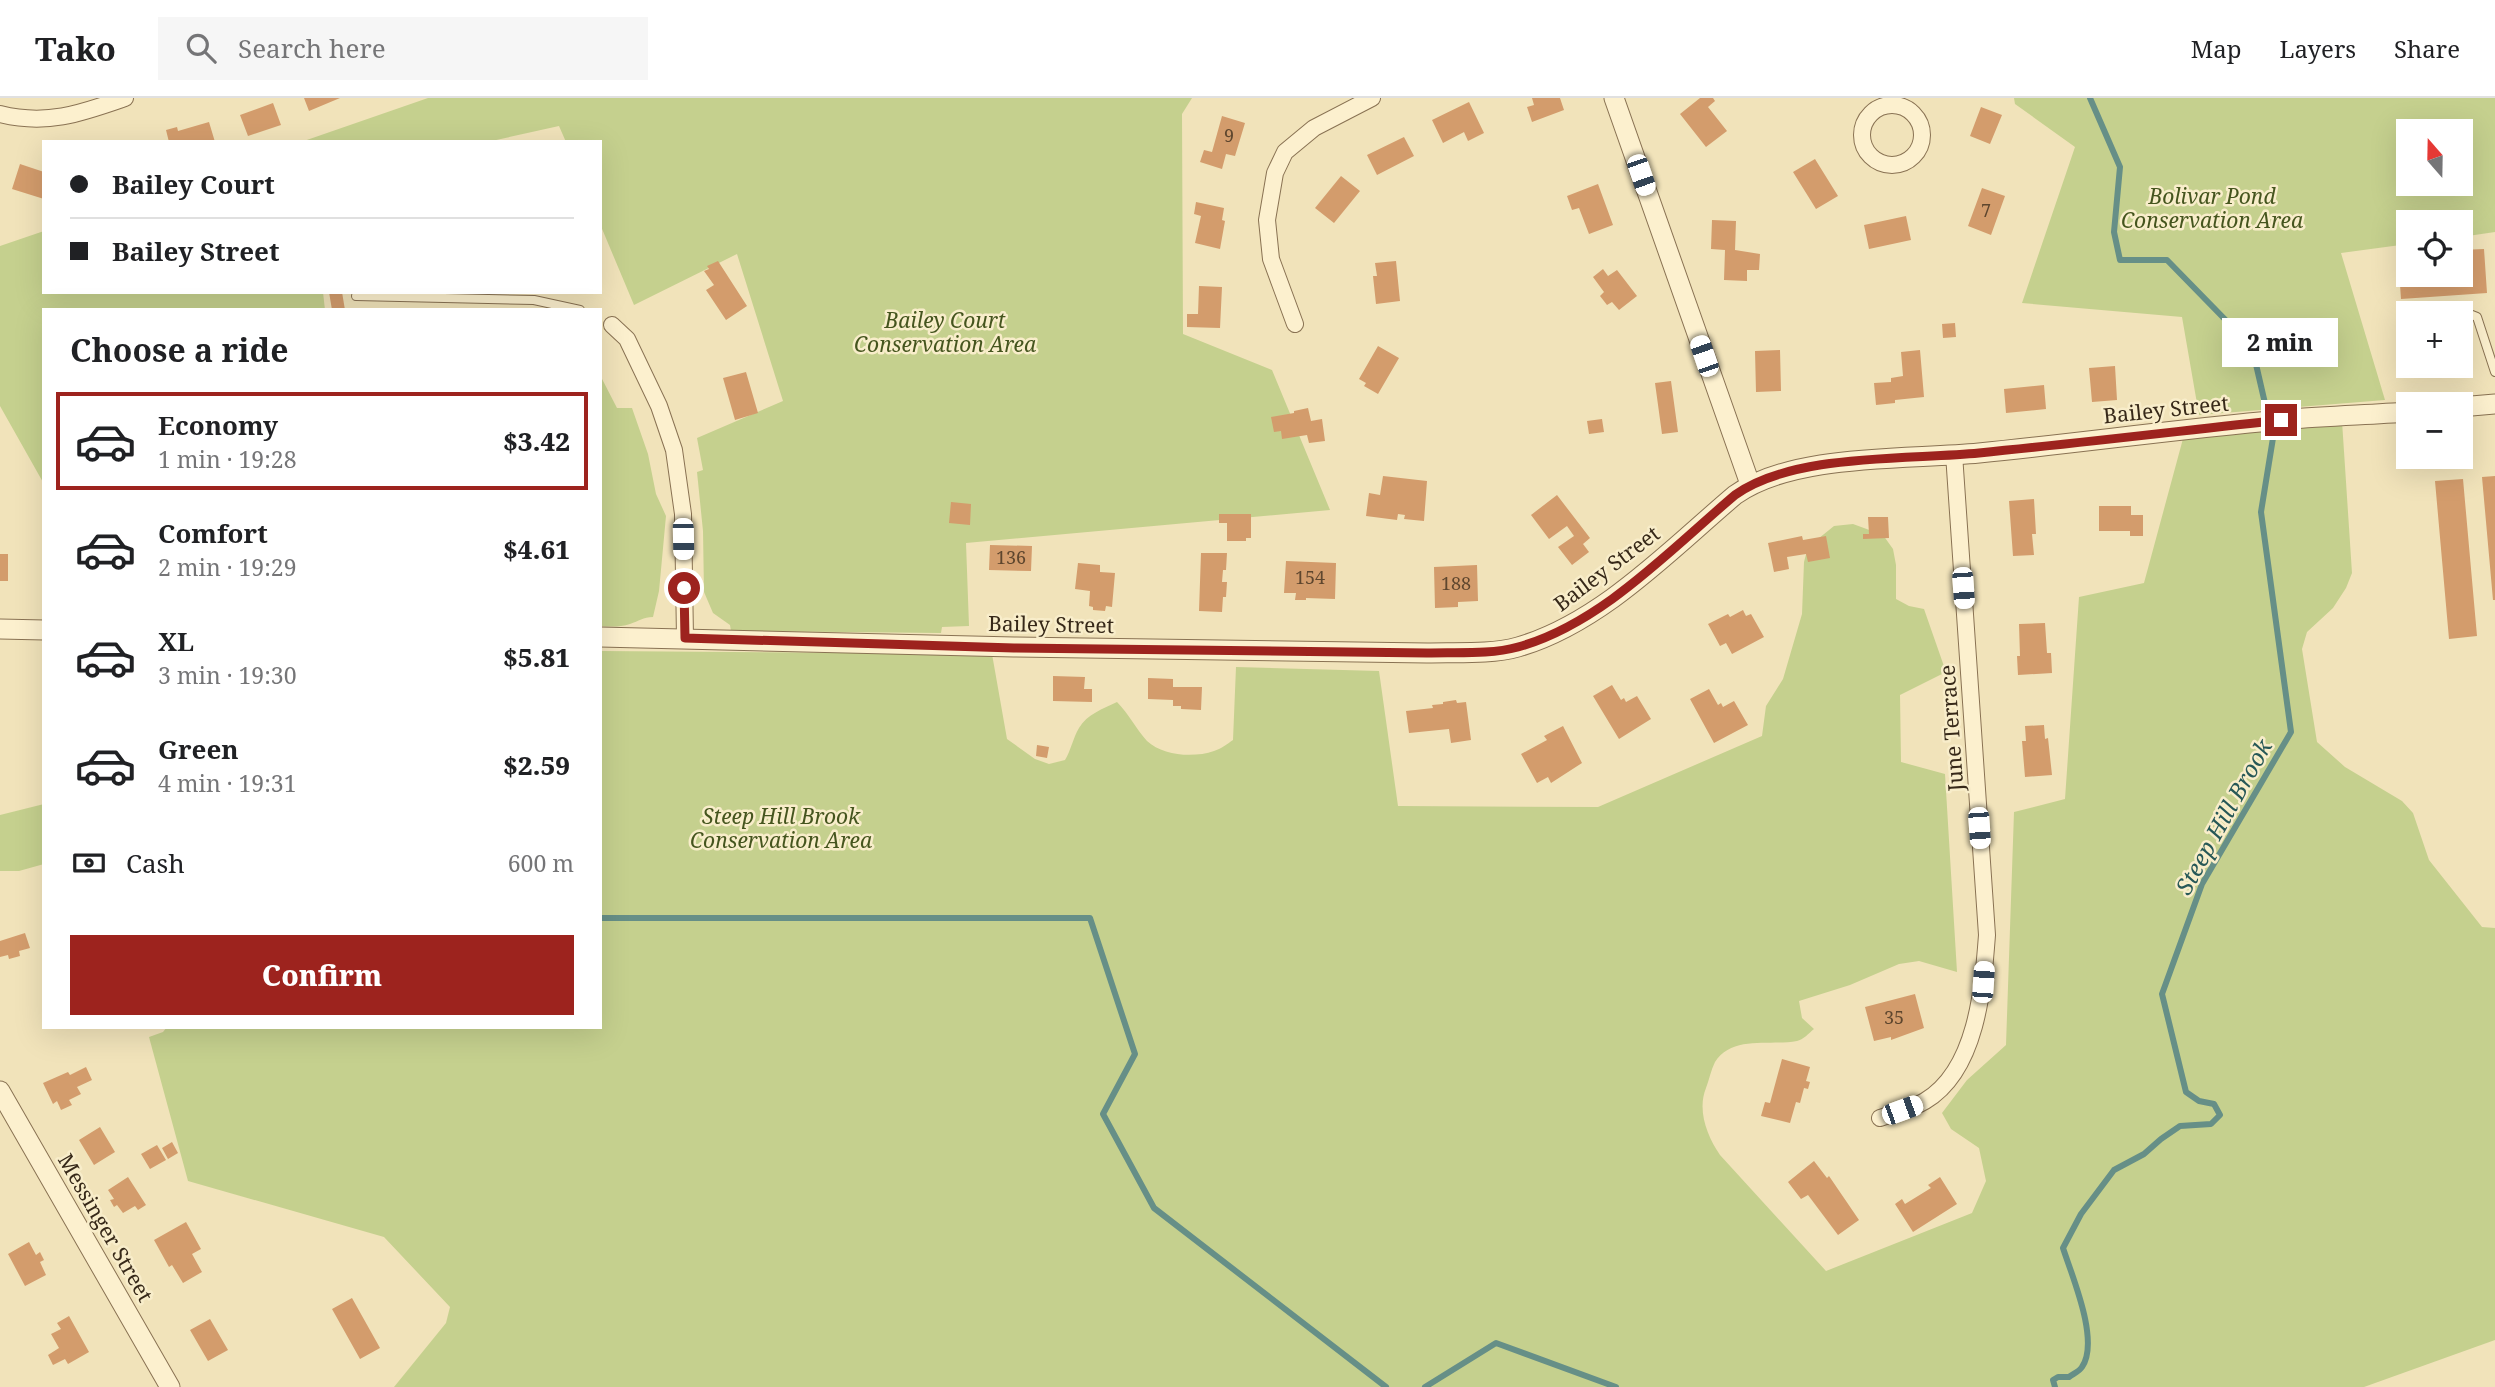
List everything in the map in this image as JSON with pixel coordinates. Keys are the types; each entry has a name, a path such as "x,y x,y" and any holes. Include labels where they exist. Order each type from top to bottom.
{"street":[{"path":"0,114 33,120 75,116 125,98"},
{"path":"1295,324 1271,259 1267,220 1275,173 1285,152 1314,128 1372,98"},
{"path":"1614,98 1749,485"},
{"path":"606,322 627,339 659,406 674,450 683,514 685,638"},
{"path":"2473,406 2495,404"},
{"name":"Bailey Street","path":"602,637 1014,648 1487,652 1516,648 1565,630 1594,612 1749,485 1811,466 2272,421 2396,413"},
{"name":"June Terrace","path":"1880,1118 1924,1102 1944,1087 1967,1050 1983,982 1987,935 1954,454"},
{"path":"0,629 42,630"},
{"name":"Messinger Street","path":"0,1091 170,1387"}],"lane":[{"path":"356,296 464,295 534,300 571,308"},
{"path":"2473,315 2477,317 2495,372"}],"green space":[{"name":"Bailey Court Conservation Area","path":"428,98 1192,98 1182,114 1183,334 1272,370 1330,510 966,543 969,626 942,627 941,633 731,631 730,625 713,613 704,592 703,531 697,472 703,470 697,438 783,401 737,254 634,305 602,229 602,140 565,140 559,126 496,140 307,140"},
{"name":"Bolivar Pond Conservation Area","path":"2014,98 2495,98 2495,232 2473,235 2473,210 2396,210 2396,246 2341,253 2385,400 2199,415 2182,317 2022,303 2075,147 2015,104"},
{"path":"42,232 42,294 323,294 325,308 42,308 42,480 0,406 0,246"},
{"path":"602,379 617,408 632,408 648,454 656,494 666,516 659,591 653,617 615,627 602,626"},
{"name":"Steep Hill Brook Conservation Area","path":"2342,421 2352,573 2333,608 2307,632 2302,649 2317,742 2345,767 2402,801 2413,813 2429,860 2482,927 2495,928 2495,1340 2364,1387 394,1387 446,1323 450,1307 384,1237 188,1181 149,1037 165,1029 602,1029 602,651 992,654 1007,739 1035,759 1049,764 1065,760 1086,719 1117,702 1147,741 1161,750 1188,755 1219,749 1233,740 1236,667 1379,671 1398,806 1598,807 1762,736 1766,706 1783,679 1802,614 1804,562 1808,547 1834,526 1853,524 1883,535 1893,549 1896,599 1909,606 1924,609 1946,672 1900,695 1901,762 1945,774 1957,972 1919,961 1899,964 1850,985 1799,1001 1802,1018 1814,1029 1797,1041 1752,1043 1731,1048 1715,1062 1703,1096 1707,1131 1720,1155 1826,1271 1972,1213 1986,1181 1979,1148 1951,1129 1942,1113 1967,1080 2006,1045 2014,812 2065,799 2079,597 2144,583 2184,435"},
{"path":"42,804 42,865 19,871 0,871 0,815"}],"building":[{"path":"304,98 340,98 309,111"},
{"path":"1532,98 1560,98 1564,110 1532,122 1527,107 1534,105"},
{"path":"1700,98 1713,98 1715,101 1708,107 1727,131 1706,147 1680,114"},
{"path":"1469,102 1484,133 1468,141 1464,132 1443,143 1432,120"},
{"path":"273,103 281,125 248,136 240,115"},
{"path":"1981,107 2002,115 1990,144 1970,136"},
{"path":"1222,116 1245,123 1235,156 1226,154 1222,169 1200,162 1204,150 1212,152"},
{"path":"209,122 214,140 168,140 166,130 177,127 178,131"},
{"path":"1404,137 1414,156 1377,175 1367,155"},
{"path":"1815,159 1838,196 1816,209 1793,172"},
{"path":"20,164 42,171 42,198 12,189"},
{"path":"1341,176 1360,191 1334,223 1315,208"},
{"path":"1598,184 1613,225 1589,234 1579,208 1572,210 1567,196"},
{"path":"1982,188 2005,196 1991,235 1968,226"},
{"path":"1196,202 1224,208 1222,220 1225,221 1220,249 1195,243 1201,216 1194,214"},
{"path":"1906,216 1911,240 1869,249 1864,225"},
{"path":"1712,220 1736,221 1735,250 1760,254 1759,270 1747,270 1747,281 1724,280 1725,250 1711,249"},
{"path":"2473,249 2484,249 2487,293 2401,299 2400,287 2473,287"},
{"path":"718,261 747,306 726,320 706,290 714,285 704,271 709,269 707,266"},
{"path":"1396,261 1400,301 1376,304 1373,276 1377,276 1375,263"},
{"path":"1603,269 1608,276 1617,270 1637,296 1619,310 1612,302 1607,305 1600,296 1604,292 1593,277"},
{"path":"1199,286 1222,287 1220,328 1187,327 1187,314 1198,314"},
{"path":"329,294 342,294 345,308 332,308"},
{"path":"1955,323 1956,337 1943,338 1942,324"},
{"path":"1378,346 1399,358 1378,394 1364,386 1366,383 1359,379"},
{"path":"1780,350 1781,391 1756,392 1755,351"},
{"path":"1920,350 1924,397 1876,405 1874,383 1891,382 1891,378 1903,376 1901,352"},
{"path":"2115,366 2117,400 2092,402 2089,368"},
{"path":"746,372 758,413 735,420 723,378"},
{"path":"1671,381 1678,432 1662,434 1655,383"},
{"path":"2044,385 2046,409 2006,413 2004,389"},
{"path":"1308,408 1311,421 1322,419 1325,441 1309,443 1307,435 1282,439 1281,431 1274,432 1271,417"},
{"path":"1602,419 1604,432 1589,434 1587,421"},
{"path":"1383,476 1427,481 1424,521 1404,519 1405,515 1398,514 1397,520 1366,516 1369,493 1380,495"},
{"path":"2495,476 2495,600 2493,600 2482,477"},
{"path":"2463,479 2477,636 2449,639 2435,481"},
{"path":"1557,495 1590,538 1583,544 1589,552 1572,565 1558,547 1574,536 1567,526 1549,539 1531,515"},
{"path":"2034,499 2034,555 2013,556 2009,501"},
{"path":"951,502 971,504 970,525 949,523"},
{"path":"2099,506 2131,506 2131,515 2143,515 2143,536 2130,536 2130,531 2099,531"},
{"path":"1219,514 1251,514 1251,538 1246,538 1246,541 1227,541 1227,523 1219,523"},
{"path":"1868,517 1888,517 1889,538 1863,539 1863,534 1869,534"},
{"path":"1802,536 1803,540 1826,536 1830,558 1808,562 1806,554 1787,557 1789,569 1774,572 1768,543"},
{"path":"990,545 1032,546 1031,571 989,570"},
{"path":"1201,553 1227,553 1222,582 1227,582 1226,597 1223,597 1222,612 1199,611"},
{"path":"0,554 8,554 8,581 0,581"},
{"path":"1286,561 1336,563 1335,599 1295,600 1296,593 1284,593"},
{"path":"1078,563 1100,565 1100,572 1115,573 1112,607 1106,606 1105,611 1093,610 1093,607 1089,606 1090,591 1075,589"},
{"path":"1477,565 1478,601 1458,602 1458,607 1435,608 1434,567"},
{"path":"1743,610 1746,616 1751,614 1764,637 1732,654 1726,643 1720,646 1708,624"},
{"path":"2045,623 2047,653 2051,653 2052,673 2018,675 2019,624"},
{"path":"1053,676 1085,677 1084,689 1092,689 1092,702 1053,701"},
{"path":"1148,678 1173,679 1173,687 1202,687 1201,710 1181,709 1181,706 1173,706 1173,700 1148,699"},
{"path":"1612,685 1621,700 1624,698 1626,702 1637,696 1651,719 1619,739 1593,696"},
{"path":"1709,689 1718,705 1721,703 1723,707 1734,701 1748,725 1714,743 1690,699"},
{"path":"1456,700 1457,703 1466,702 1471,740 1451,743 1449,729 1409,733 1406,711 1433,708 1432,705"},
{"path":"2044,725 2052,775 2025,777 2022,741 2026,741 2025,726"},
{"path":"1563,726 1582,763 1551,783 1548,777 1537,783 1521,754 1547,740 1544,736"},
{"path":"1037,745 1049,747 1047,758 1036,756"},
{"path":"25,933 30,948 19,951 20,956 9,959 8,955 0,957 0,941"},
{"path":"1915,994 1924,1028 1891,1040 1891,1037 1874,1041 1865,1007"},
{"path":"1782,1059 1810,1067 1806,1081 1810,1082 1808,1089 1804,1088 1800,1103 1796,1102 1790,1123 1761,1116 1765,1102 1770,1103"},
{"path":"86,1067 92,1080 77,1087 81,1094 69,1100 72,1105 61,1110 57,1101 53,1104 43,1083"},
{"path":"100,1127 115,1152 94,1165 79,1140"},
{"path":"172,1142 178,1153 168,1159 162,1148"},
{"path":"157,1145 166,1160 150,1169 141,1154"},
{"path":"1814,1161 1827,1178 1829,1176 1859,1220 1838,1235 1808,1195 1801,1199 1788,1182"},
{"path":"128,1177 146,1205 138,1210 135,1206 123,1213 117,1205 114,1207 110,1200 114,1199 108,1190"},
{"path":"1940,1177 1957,1204 1913,1232 1895,1204 1902,1199 1905,1204 1931,1188 1928,1185"},
{"path":"186,1222 201,1249 192,1254 202,1272 183,1283 172,1265 169,1267 154,1240"},
{"path":"29,1242 36,1255 40,1252 44,1260 40,1262 46,1275 25,1286 8,1254"},
{"path":"352,1298 380,1348 360,1359 332,1309"},
{"path":"69,1316 89,1352 68,1364 65,1359 53,1365 48,1355 59,1348 51,1334 61,1329 57,1323"},
{"path":"210,1319 228,1350 208,1361 190,1330"}],"waterway":[{"name":"Steep Hill Brook","path":"2055,1387 2053,1380 2069,1377 2078,1371 2087,1356 2088,1341 2083,1308 2063,1248 2081,1214 2114,1170 2144,1154 2180,1126 2211,1124 2220,1115 2214,1104 2199,1101 2186,1092 2162,994 2202,884 2291,732 2261,512 2273,438 2252,347 2167,260 2120,260 2114,232 2120,167 2090,98"},
{"path":"602,918 1090,918 1135,1054 1103,1114 1154,1208 1386,1387"},
{"path":"1425,1387 1496,1343 1616,1387"}],"route":[{"path":"684,588 685,638 1014,648 1487,652 1516,648 1565,630 1594,612 1642,574 1735,495 1749,485 1781,473 1811,466 1975,454 2281,420"}]}
